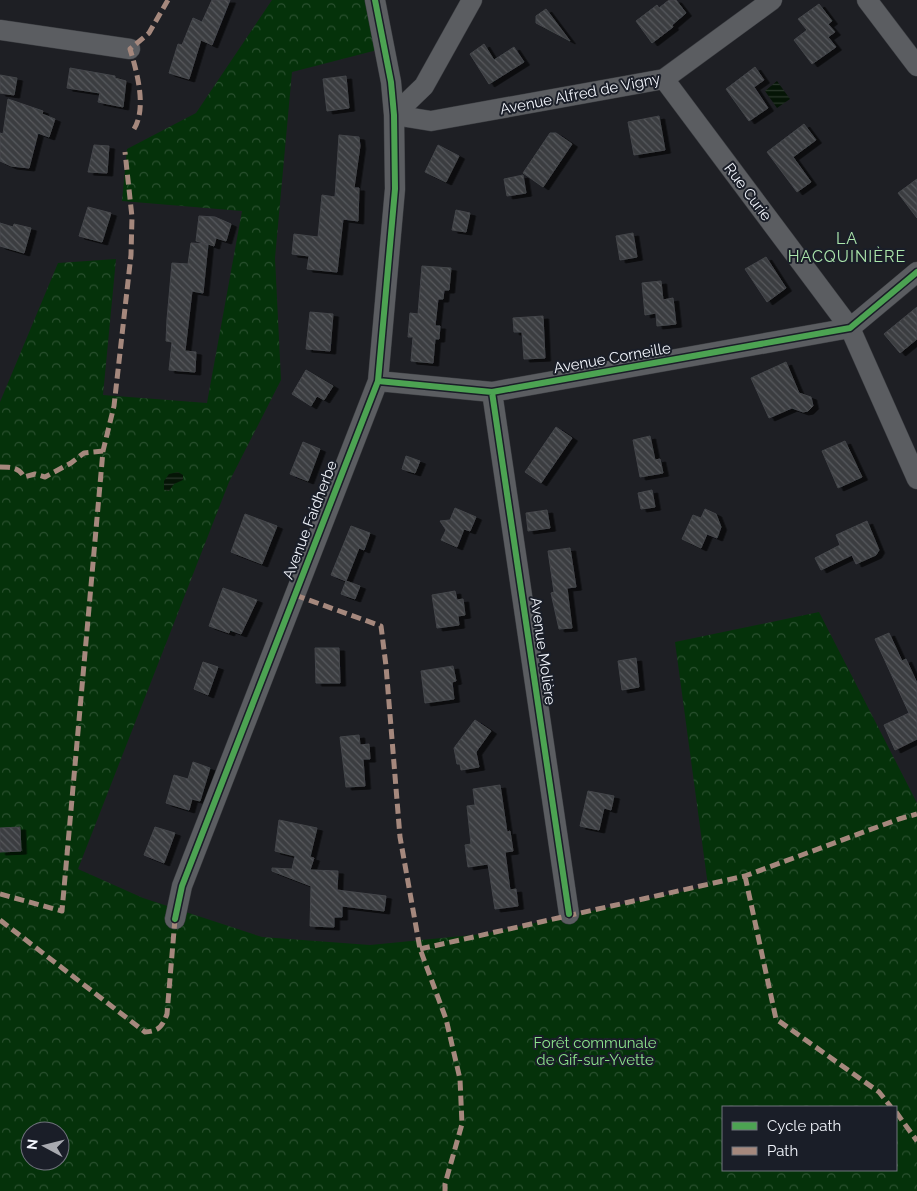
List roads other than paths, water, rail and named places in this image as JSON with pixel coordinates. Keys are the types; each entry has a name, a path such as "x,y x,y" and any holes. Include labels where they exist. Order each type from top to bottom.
{"street":[{"name":"Avenue Faidherbe","path":"175,919 182,886 378,381 396,189 394,114 391,82 375,0"},
{"path":"394,114 424,86 472,0"},
{"name":"Avenue Alfred de Vigny","path":"394,114 431,121 664,80 772,0"},
{"path":"867,0 917,66"},
{"path":"0,30 130,49"},
{"name":"Rue Curie","path":"664,80 850,328 917,479"},
{"path":"850,328 917,272"},
{"name":"Avenue Corneille","path":"378,381 492,392 850,328"},
{"name":"Avenue Molière","path":"492,392 569,914"}],"district":[{"name":"LA HACQUINIÈRE","path":"847,247"}],"park label":[{"name":"Forêt communale de Gif-sur-Yvette","path":"595,1052"}]}
